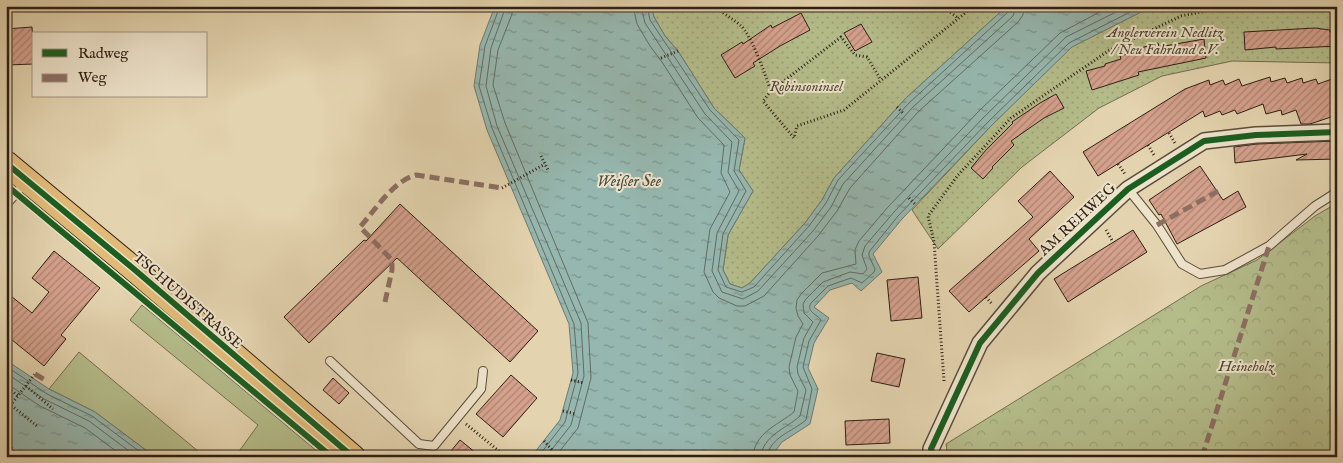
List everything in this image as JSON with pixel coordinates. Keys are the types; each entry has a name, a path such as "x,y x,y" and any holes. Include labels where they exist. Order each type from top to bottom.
{"main road":[{"name":"TSCHUDISTRASSE","path":"6,163 135,270 353,457"}],"street":[{"name":"AM REHWEG","path":"932,457 932,449 980,343 1038,273 1128,189 1204,141 1256,135 1337,132"}],"lane":[{"path":"6,204 28,181"},
{"name":"AM REHWEG","path":"1128,189 1156,225 1182,264 1200,274 1225,270 1269,246 1315,206 1337,192"},
{"path":"330,361 419,444 434,446 481,389 483,371"}],"path":[{"path":"715,6 741,26 757,54 771,92"},
{"path":"942,6 958,18"},
{"path":"881,80 867,57 855,55 841,37 771,92 763,101 794,138 797,126 844,110 974,6"},
{"path":"947,416 934,242 928,216 958,175 1011,118 1108,50 1181,16 1231,6"},
{"path":"661,58 678,51"},
{"path":"897,107 904,114"},
{"path":"541,156 548,170"},
{"path":"502,188 545,164"},
{"path":"909,198 916,205"},
{"path":"6,411 35,374"},
{"path":"571,380 584,383"},
{"path":"6,386 18,396"},
{"path":"26,386 53,408"},
{"path":"6,401 38,427"},
{"path":"563,411 576,414"},
{"path":"458,417 506,457"},
{"path":"544,441 553,451"},
{"path":"6,444 14,450 9,457"}],"green space":[{"name":"Robinsoninsel","path":"651,6 1007,6 905,99 834,178 822,200 805,223 750,283 742,288 730,284 723,270 728,235 753,191 739,170 745,138 714,108 678,51 665,36 654,17"},
{"name":"Anglerverein Nedlitz / Neu Fahrland e.V.","path":"1150,6 1337,6 1337,63 1232,61 1162,76 1099,108 1022,167 938,249 912,210 991,126 1072,46"},
{"name":"Heineholz","path":"1337,203 1337,457 948,457 946,444 1201,286 1257,260 1315,216"},
{"path":"142,305 324,457 235,457 258,425 130,320"},
{"path":"79,352 205,457 155,457 95,412 49,389"}],"water":[{"name":"Weißer See","path":"495,6 651,6 654,17 665,36 678,51 714,108 745,138 739,170 753,191 728,235 723,270 730,284 742,288 750,283 805,223 822,200 834,178 905,99 1007,6 1150,6 1072,47 991,126 902,219 873,254 882,272 861,291 852,283 830,290 814,307 829,318 814,343 808,368 818,389 810,424 782,442 771,457 531,457 560,420 573,373 569,324 487,130 474,86 480,45"},
{"path":"6,360 49,389 95,412 155,457 6,457"}],"building":[{"path":"801,13 810,30 753,63 755,66 735,78 721,55 742,42 743,44 771,25 772,28"},
{"path":"861,24 872,42 855,51 844,33"},
{"path":"32,27 32,64 6,65 6,29"},
{"path":"1315,28 1337,32 1337,46 1276,49 1276,47 1245,50 1244,32"},
{"path":"1204,39 1206,58 1138,72 1139,75 1092,90 1086,71 1105,66 1105,64 1121,59 1120,56 1158,43 1159,47"},
{"path":"1270,77 1271,82 1285,78 1287,83 1302,78 1303,83 1316,79 1318,84 1332,79 1337,92 1337,115 1310,124 1301,124 1296,110 1282,115 1281,110 1266,114 1263,104 1237,114 1235,110 1222,115 1220,111 1205,117 1203,111 1098,176 1083,152 1185,89 1209,80 1210,85 1223,80 1225,85 1239,79 1242,86"},
{"path":"1056,94 1064,108 1044,118 1011,141 1014,145 983,179 971,168 1012,122"},
{"path":"1337,141 1337,159 1296,160 1307,154 1235,163 1234,147 1257,144"},
{"path":"1200,166 1223,200 1238,191 1246,207 1177,244 1161,214 1159,215 1149,200"},
{"path":"1050,171 1074,197 1029,239 1039,251 969,312 949,291 1033,217 1018,201"},
{"path":"400,204 538,331 510,362 397,258 309,343 284,317 364,240 366,241"},
{"path":"1133,230 1147,252 1068,302 1054,279"},
{"path":"54,251 100,288 61,335 66,339 44,366 6,335 6,292 32,313 49,292 32,278"},
{"path":"918,277 922,318 891,321 887,280"},
{"path":"877,353 905,359 899,387 871,381"},
{"path":"511,375 537,398 503,437 476,414"},
{"path":"333,378 349,393 339,404 323,390"},
{"path":"889,419 890,443 846,445 845,421"},
{"path":"460,440 481,457 446,457"}],"marked path":[{"path":"385,302 392,270 392,260 360,227 393,189 408,178 416,175 502,188"},
{"path":"1157,225 1220,190"},
{"path":"1202,457 1269,246"},
{"path":"35,374 45,380"},
{"path":"220,453 222,457"}],"cycle path":[{"path":"933,457 931,449 980,343 1038,273 1128,189 1204,141 1256,135 1337,132"},
{"path":"6,163 135,270 353,457"},
{"path":"6,185 332,457"}]}
